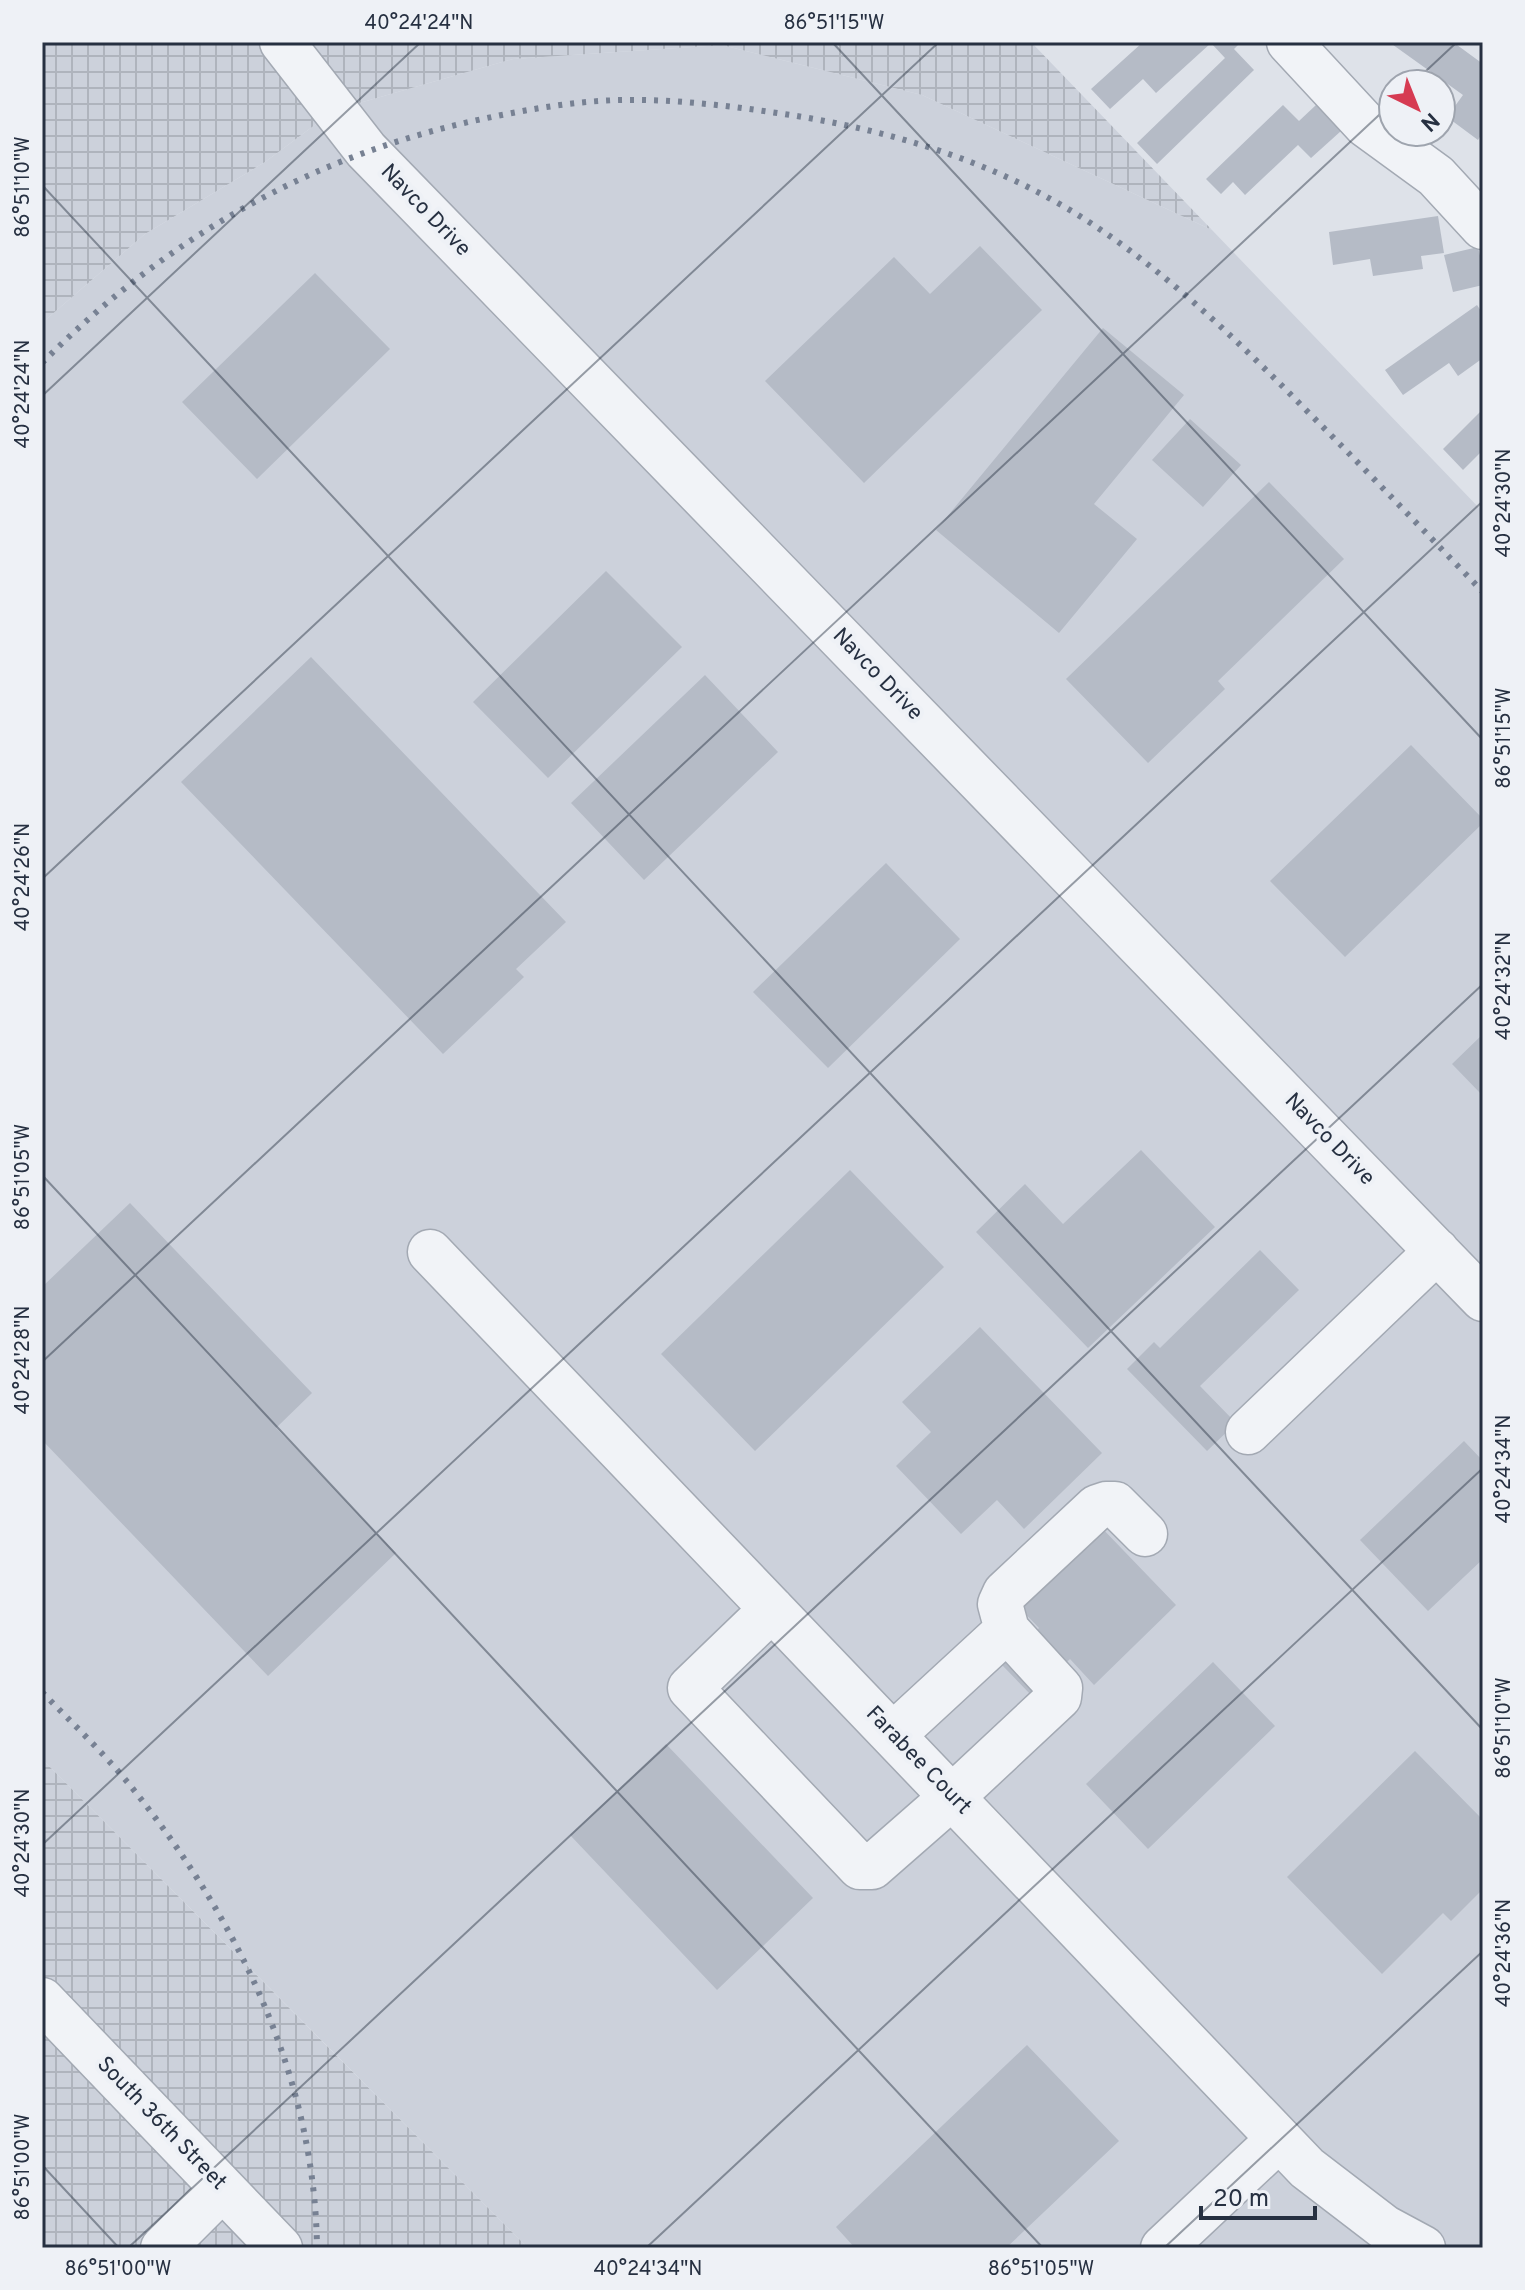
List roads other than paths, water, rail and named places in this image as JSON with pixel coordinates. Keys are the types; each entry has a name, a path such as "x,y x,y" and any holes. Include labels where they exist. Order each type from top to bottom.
{"street":[{"name":"Navco Drive","path":"282,42 366,150 1483,1299"},
{"path":"1289,42 1366,125 1475,203"},
{"path":"1248,1432 1437,1251"},
{"name":"Farabee Court","path":"430,1252 1307,2168 1384,2227 1423,2248"},
{"path":"772,1609 690,1688 860,1867 872,1867 1059,1697 1060,1688 1052,1677 1007,1630 1000,1604 1005,1593 1097,1507 1115,1504 1145,1534"},
{"path":"893,1735 1007,1630"},
{"name":"South 36th Street","path":"42,2000 280,2248"},
{"path":"1163,2248 1279,2139"},
{"path":"163,2248 222,2189"}],"railway":[{"path":"42,363 140,277 246,207 303,178 423,134 536,109 621,100 687,102 797,116 874,132 949,154 1021,184 1089,222 1148,264 1203,310 1351,455 1483,592"},
{"path":"42,1692 137,1794 174,1844 239,1950 265,2007 303,2124 313,2186 317,2248"}]}
